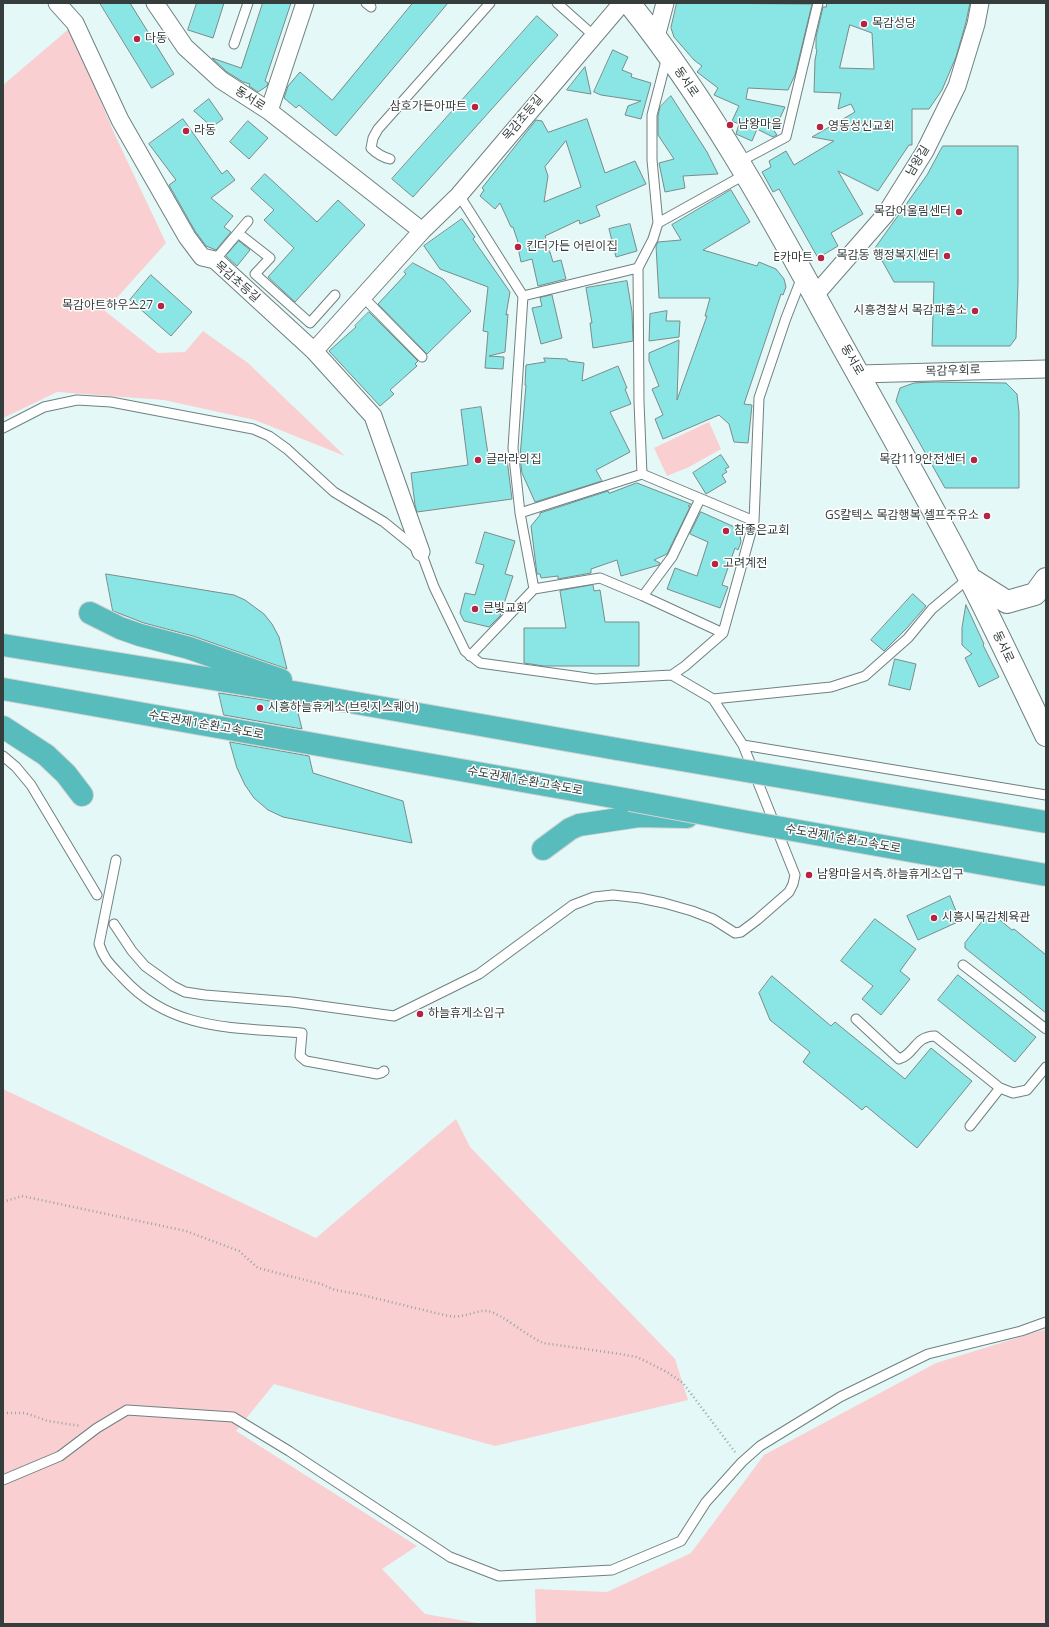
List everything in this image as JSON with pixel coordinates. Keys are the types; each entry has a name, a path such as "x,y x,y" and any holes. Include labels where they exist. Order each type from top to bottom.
{"highway":[{"path":"90,613 120,628 140,635 189,648 341,700"},
{"path":"3,645 341,700 617,749 1046,822"},
{"name":"수도권제1순환고속도로","path":"3,689 1046,875"},
{"path":"3,727 46,755 66,774 82,795"},
{"path":"543,849 570,829 593,823 632,818 681,816 748,822"}],"street":[{"name":"목감초등길","path":"58,3 75,23 120,120 187,237 202,257 215,260 314,351 422,231 459,195 593,35 622,3"},
{"name":"동서로","path":"155,3 185,47 221,80 269,111 305,3"},
{"name":"동서로","path":"629,3 662,46 743,168 804,274 860,374 969,578 1046,735"},
{"path":"662,46 665,3"},
{"name":"남왕길","path":"815,295 885,216 925,151 957,86 976,24 980,3"},
{"path":"269,111 422,231"},
{"path":"314,351 373,416 422,552"},
{"name":"목감우회로","path":"860,374 1046,369"},
{"path":"969,578 1007,602 1035,594 1046,579"}],"lane":[{"path":"234,44 248,3"},
{"path":"390,159 384,158 371,148 373,138 378,129 490,3"},
{"path":"557,3 593,35"},
{"path":"658,223 743,168 786,137 818,3"},
{"path":"642,474 639,402 638,268 658,223 652,160 652,115 662,46"},
{"path":"459,195 523,296 513,448 520,513 534,589"},
{"path":"215,260 248,221"},
{"path":"238,233 270,258 255,274 310,323 335,295"},
{"path":"523,296 638,268"},
{"path":"3,428 44,407 77,400 111,402 253,429 269,436 287,449 334,492 384,522 422,552 434,587 465,651 480,663 595,679 672,675 685,666 723,633 754,521 759,398 786,318 804,274"},
{"path":"363,297 422,357"},
{"path":"520,513 642,474 754,521"},
{"path":"643,596 672,557 700,499"},
{"path":"470,656 534,589 600,578 723,633"},
{"path":"713,699 831,687 865,676 908,638 932,609 969,578"},
{"path":"114,924 132,951 145,966 173,986 185,992 292,1002 393,1019 479,974 573,905 594,897 613,895 664,903 692,911 713,920 735,933 741,932 789,892 795,875 743,745 713,699 672,675"},
{"path":"743,745 1046,795"},
{"path":"3,756 16,767 31,784 97,895"},
{"path":"116,860 99,944 103,956 134,990 162,1009 181,1017 212,1026 302,1033 300,1056 306,1061 377,1074 381,1074 384,1070"},
{"path":"963,966 1046,1028"},
{"path":"856,1020 899,1059 904,1058 927,1036 935,1036 1000,1088 1013,1094 1027,1090 1046,1067"},
{"path":"970,1126 1000,1088"},
{"path":"3,1480 60,1456 97,1428 127,1410 234,1417 450,1556 499,1576 612,1570 681,1541 706,1502 742,1462 760,1446 840,1398 928,1354 1020,1331 1046,1322"}],"path":[{"path":"3,1202 22,1196 186,1231 239,1251 258,1268 321,1284 335,1290 358,1294 448,1316 461,1316 481,1311 489,1311 531,1338 543,1343 637,1357 667,1372 683,1383 742,1462"},
{"path":"3,1413 25,1413 48,1421 97,1428"}],"shaded area":[{"path":"70,28 114,133 166,243 105,311 158,353 185,352 203,331 248,363 345,456 255,420 164,400 57,392 3,418 3,85"},
{"path":"709,422 721,449 689,467 667,476 654,448"},
{"path":"3,1089 316,1238 456,1119 470,1147 675,1359 688,1400 495,1446 274,1384 236,1431 417,1546 382,1569 425,1614 483,1624 3,1624"},
{"path":"1046,1329 1046,1624 536,1624 535,1589 607,1592 691,1553 764,1455 936,1363"}],"building":[{"name":"다동","path":"100,3 130,3 174,74 152,88"},
{"path":"197,3 224,3 213,38 188,30"},
{"path":"263,3 291,3 265,81 268,83 267,86 258,92 249,86 250,84 243,82 227,72 212,58 241,68"},
{"name":"삼호가든아파트","path":"413,3 448,3 336,136 299,105 296,108 284,98 288,86 300,72 332,100"},
{"path":"677,3 812,4 795,75 788,90 748,88 746,99 785,107 775,129 773,129 777,135 773,137 757,129 752,141 736,134 739,124 732,121 739,106 714,95 718,88 697,72 702,66 694,60 674,37 671,28"},
{"path":"827,3 970,3 956,57 942,90 929,109 912,109 912,145 909,145 878,191 838,171 863,214 831,233 838,246 818,258 779,189 773,192 762,172 771,167 769,161 786,151 794,165 834,141 812,137 855,112 851,104 838,109 841,93 814,92 815,60 817,50 816,37 823,7 826,7","holes":["850,25 872,33 874,69 840,68"]},
{"name":"삼호가든아파트","path":"537,16 558,35 413,197 392,179"},
{"path":"613,50 628,57 622,70 632,74 631,77 651,83 641,119 625,115 628,106 641,101 601,95 594,92"},
{"path":"585,67 591,94 567,90"},
{"path":"671,96 707,152 718,174 683,176 685,188 665,192 659,163 674,159 658,135 658,116 660,107"},
{"path":"209,99 223,119 212,127 194,111"},
{"path":"183,119 222,174 227,170 235,180 211,198 233,216 224,227 231,232 216,250 206,246 195,231 169,185 176,180 149,144"},
{"path":"587,119 605,173 635,161 646,184 596,206 600,216 580,224 579,220 545,236 553,262 561,260 566,279 538,286 532,259 521,262 518,242 513,227 511,227 500,203 495,209 480,196 484,190 482,188 536,120 542,121 548,132","holes":["566,141 581,187 544,202 548,176 545,167"]},
{"path":"248,121 268,138 249,159 230,142"},
{"name":"목감어울림센터","path":"943,146 1018,146 1018,283 1016,338 1010,346 932,346 934,282 894,282 875,248 927,175"},
{"path":"265,174 317,222 338,200 365,225 295,302 268,277 294,248 264,220 274,210 251,189"},
{"path":"731,190 750,222 703,250 757,266 759,262 776,269 784,279 786,287 783,295 781,294 744,404 752,405 748,443 734,442 729,424 719,415 663,439 655,419 663,415 652,389 659,386 649,361 649,353 679,340 677,400 707,316 705,316 710,298 659,298 656,246 658,242 681,240 672,225"},
{"path":"462,219 475,237 473,239 510,292 506,315 508,314 505,352 489,356 504,357 503,369 485,368 488,332 483,331 488,287 440,269 424,246"},
{"path":"630,224 637,251 616,257 609,229"},
{"path":"239,241 250,250 237,266 226,256"},
{"path":"413,263 443,279 471,311 427,354 378,304 406,274 404,272"},
{"name":"목감아트하우스27","path":"151,275 192,312 171,336 130,300"},
{"path":"627,281 632,312 633,341 593,348 590,323 592,323 586,288"},
{"path":"552,295 562,338 541,344 532,308 542,306 540,298"},
{"path":"667,311 666,321 680,321 679,337 649,341 650,314"},
{"path":"369,312 418,361 415,364 417,366 390,390 394,394 380,406 329,351 356,327 355,326"},
{"path":"544,358 567,359 568,361 584,363 582,381 618,366 627,388 625,389 631,404 610,412 630,452 596,470 602,481 535,502 522,473 520,457 526,385 526,365 545,362"},
{"name":"목감119안전센터","path":"914,383 1006,383 1017,394 1019,412 1019,488 945,488 896,401 900,388"},
{"name":"글라라의집","path":"481,407 489,461 507,459 512,499 417,512 411,473 468,465 461,410"},
{"path":"721,455 729,467 725,469 727,472 722,475 726,482 706,494 693,473"},
{"path":"637,483 691,504 688,506 690,507 667,554 654,560 660,563 659,565 621,576 617,560 591,569 591,573 558,579 558,576 541,578 540,574 537,574 531,526 540,513 608,491 609,493"},
{"path":"701,512 739,529 741,542 738,550 735,548 722,585 728,587 720,608 667,589 675,568 697,576 708,542 690,534"},
{"path":"485,532 515,541 505,574 513,576 500,616 489,627 464,621 460,613 465,593 475,595 484,565 476,563"},
{"path":"106,574 234,595 245,600 264,614 272,624 279,637 287,669 193,636 144,623 113,611"},
{"path":"593,585 594,591 600,590 605,622 639,622 639,666 544,666 524,663 524,628 566,628 560,591"},
{"path":"913,594 926,606 884,651 871,640"},
{"path":"966,605 984,644 983,645 999,677 979,687 965,658 972,654 962,645 962,628"},
{"path":"895,659 916,664 910,690 889,685"},
{"path":"219,693 296,705 302,729 224,715"},
{"path":"230,742 309,756 313,773 403,801 412,843 283,817 268,810 254,798 245,785 237,768"},
{"name":"시흥시목감체육관","path":"950,896 960,921 918,940 907,916"},
{"path":"990,912 1046,955 1046,1013 965,948 965,943"},
{"path":"875,919 916,949 900,971 910,979 881,1015 862,999 873,986 841,961"},
{"path":"958,975 1036,1037 1015,1062 938,1000"},
{"path":"772,976 831,1026 835,1022 905,1079 931,1048 972,1081 917,1148 866,1106 862,1110 803,1062 810,1052 770,1020 759,993"}],"place":[{"name":"목감성당","path":"864,24"},
{"name":"다동","path":"137,39"},
{"name":"삼호가든아파트","path":"475,107"},
{"name":"남왕마을","path":"730,125"},
{"name":"영동성신교회","path":"820,127"},
{"name":"라동","path":"186,131"},
{"name":"목감어울림센터","path":"959,212"},
{"name":"킨더가든 어린이집","path":"518,247"},
{"name":"목감동 행정복지센터","path":"947,256"},
{"name":"E카마트","path":"821,258"},
{"name":"목감아트하우스27","path":"161,306"},
{"name":"시흥경찰서 목감파출소","path":"975,311"},
{"name":"글라라의집","path":"478,460"},
{"name":"목감119안전센터","path":"974,460"},
{"name":"GS칼텍스 목감행복 셀프주유소","path":"987,516"},
{"name":"참좋은교회","path":"726,531"},
{"name":"고려계전","path":"715,564"},
{"name":"큰빛교회","path":"475,609"},
{"name":"시흥하늘휴게소(브릿지스퀘어)","path":"260,708"},
{"name":"남왕마을서측.하늘휴게소입구","path":"809,875"},
{"name":"시흥시목감체육관","path":"934,918"},
{"name":"하늘휴게소입구","path":"420,1014"}]}
